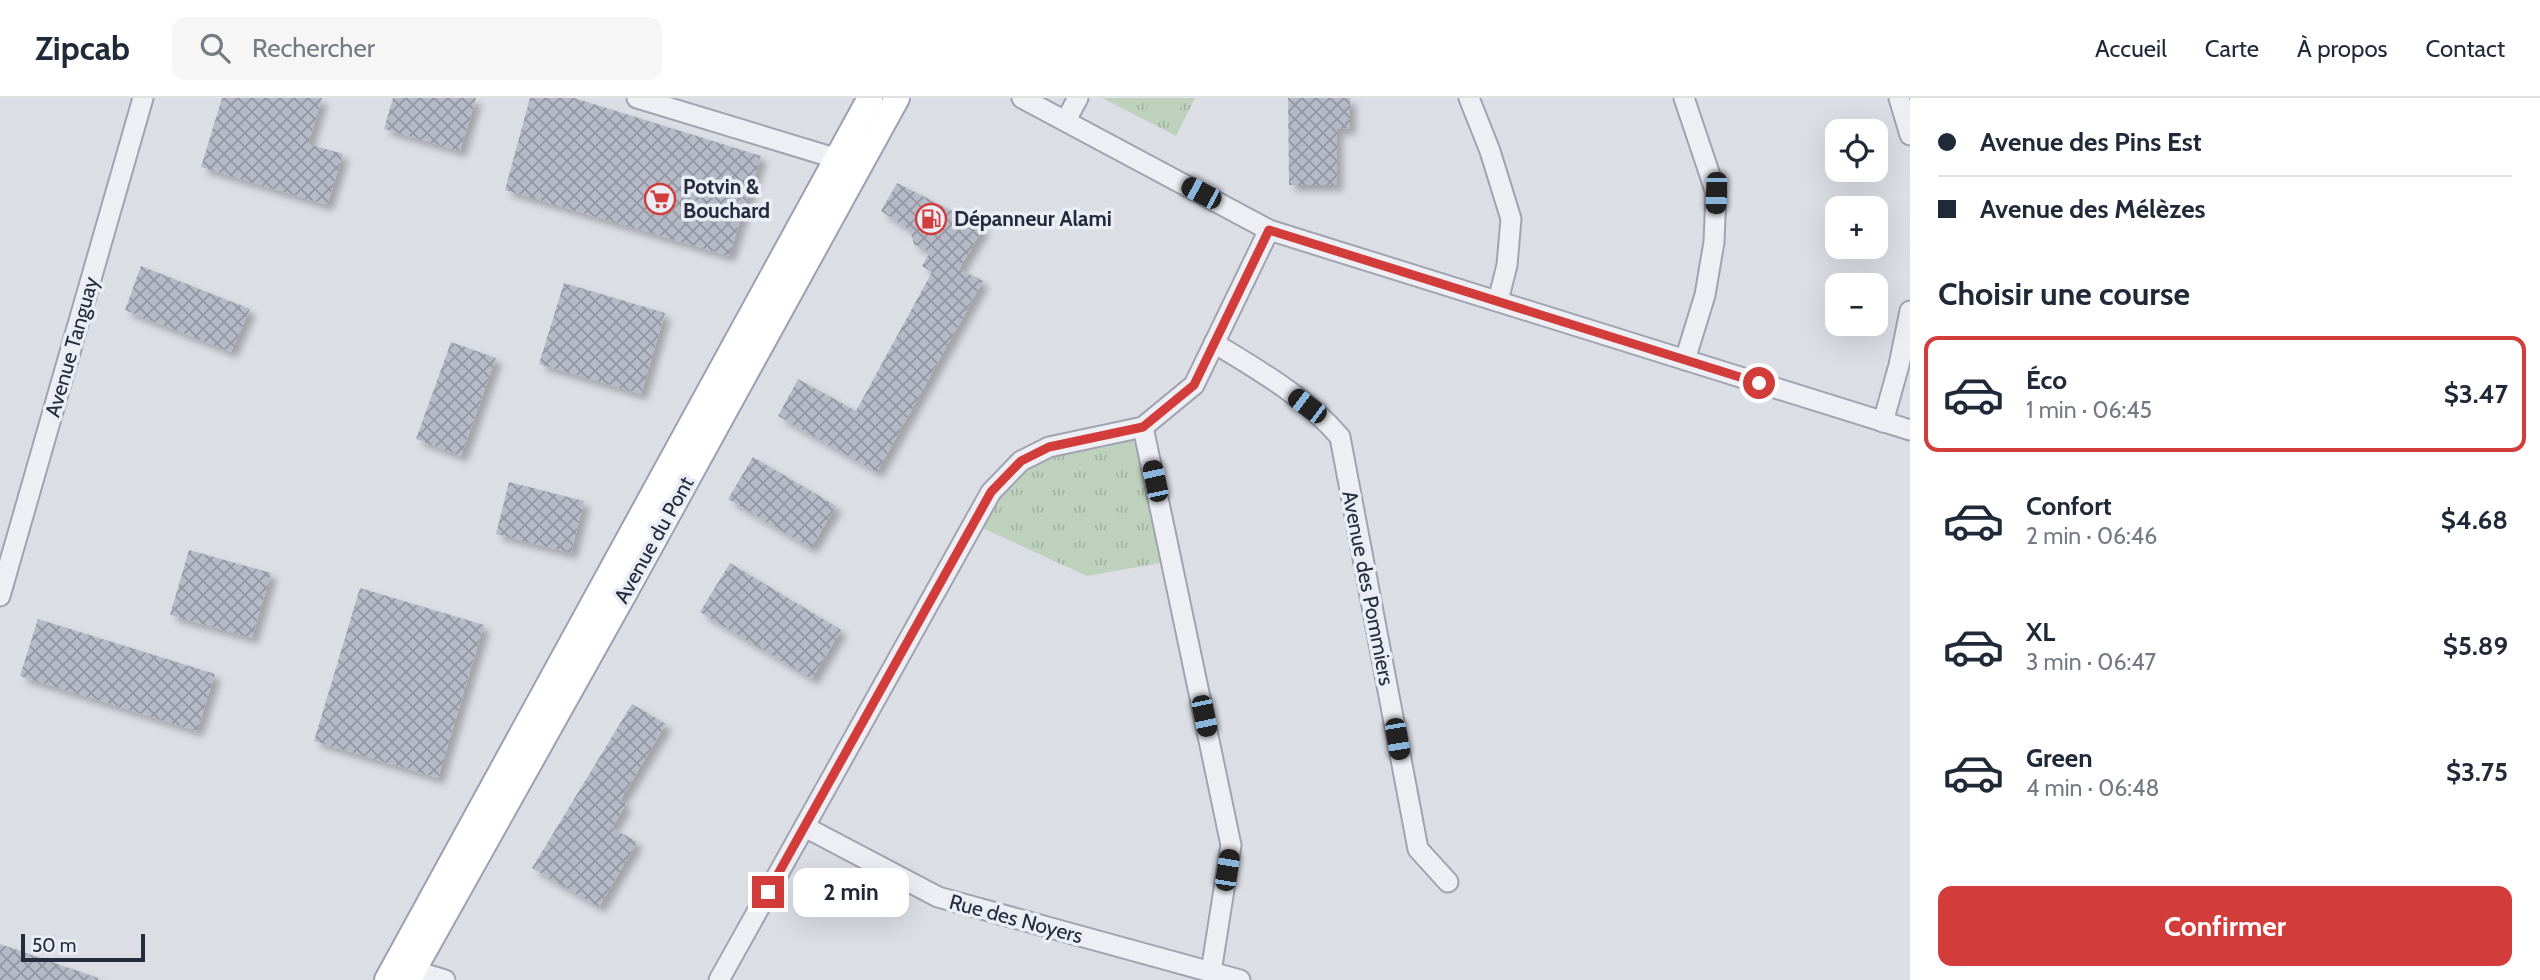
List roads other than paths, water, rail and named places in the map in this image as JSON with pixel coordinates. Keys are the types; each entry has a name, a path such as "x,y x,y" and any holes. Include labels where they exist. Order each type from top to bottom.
{"main road":[{"name":"Avenue du Pont","path":"401,974 870,98"},
{"name":"Avenue du Pont","path":"401,974 623,596 897,98"}],"street":[{"name":"Avenue Tanguay","path":"0,596 143,98"},
{"path":"637,98 838,159"},
{"path":"1022,98 1269,230 1910,430"},
{"path":"1066,120 1078,98"},
{"path":"1469,98 1490,151 1511,219 1507,265 1498,301"},
{"path":"1684,98 1716,193 1714,242 1706,295 1685,360"},
{"path":"1899,98 1910,135"},
{"path":"719,980 991,492 1021,461 1049,447 1143,427 1194,385 1269,230"},
{"path":"1883,422 1910,311"},
{"name":"Avenue des Pommiers","path":"1214,343 1269,377 1326,421 1340,437 1418,849 1448,882"},
{"path":"1143,427 1231,845 1211,972"},
{"name":"Rue des Noyers","path":"805,827 938,897 1240,980"},
{"path":"401,974 445,980"}],"place":[{"name":"Potvin & Bouchard","path":"660,199"},
{"name":"Dépanneur Alami","path":"931,219"}]}
